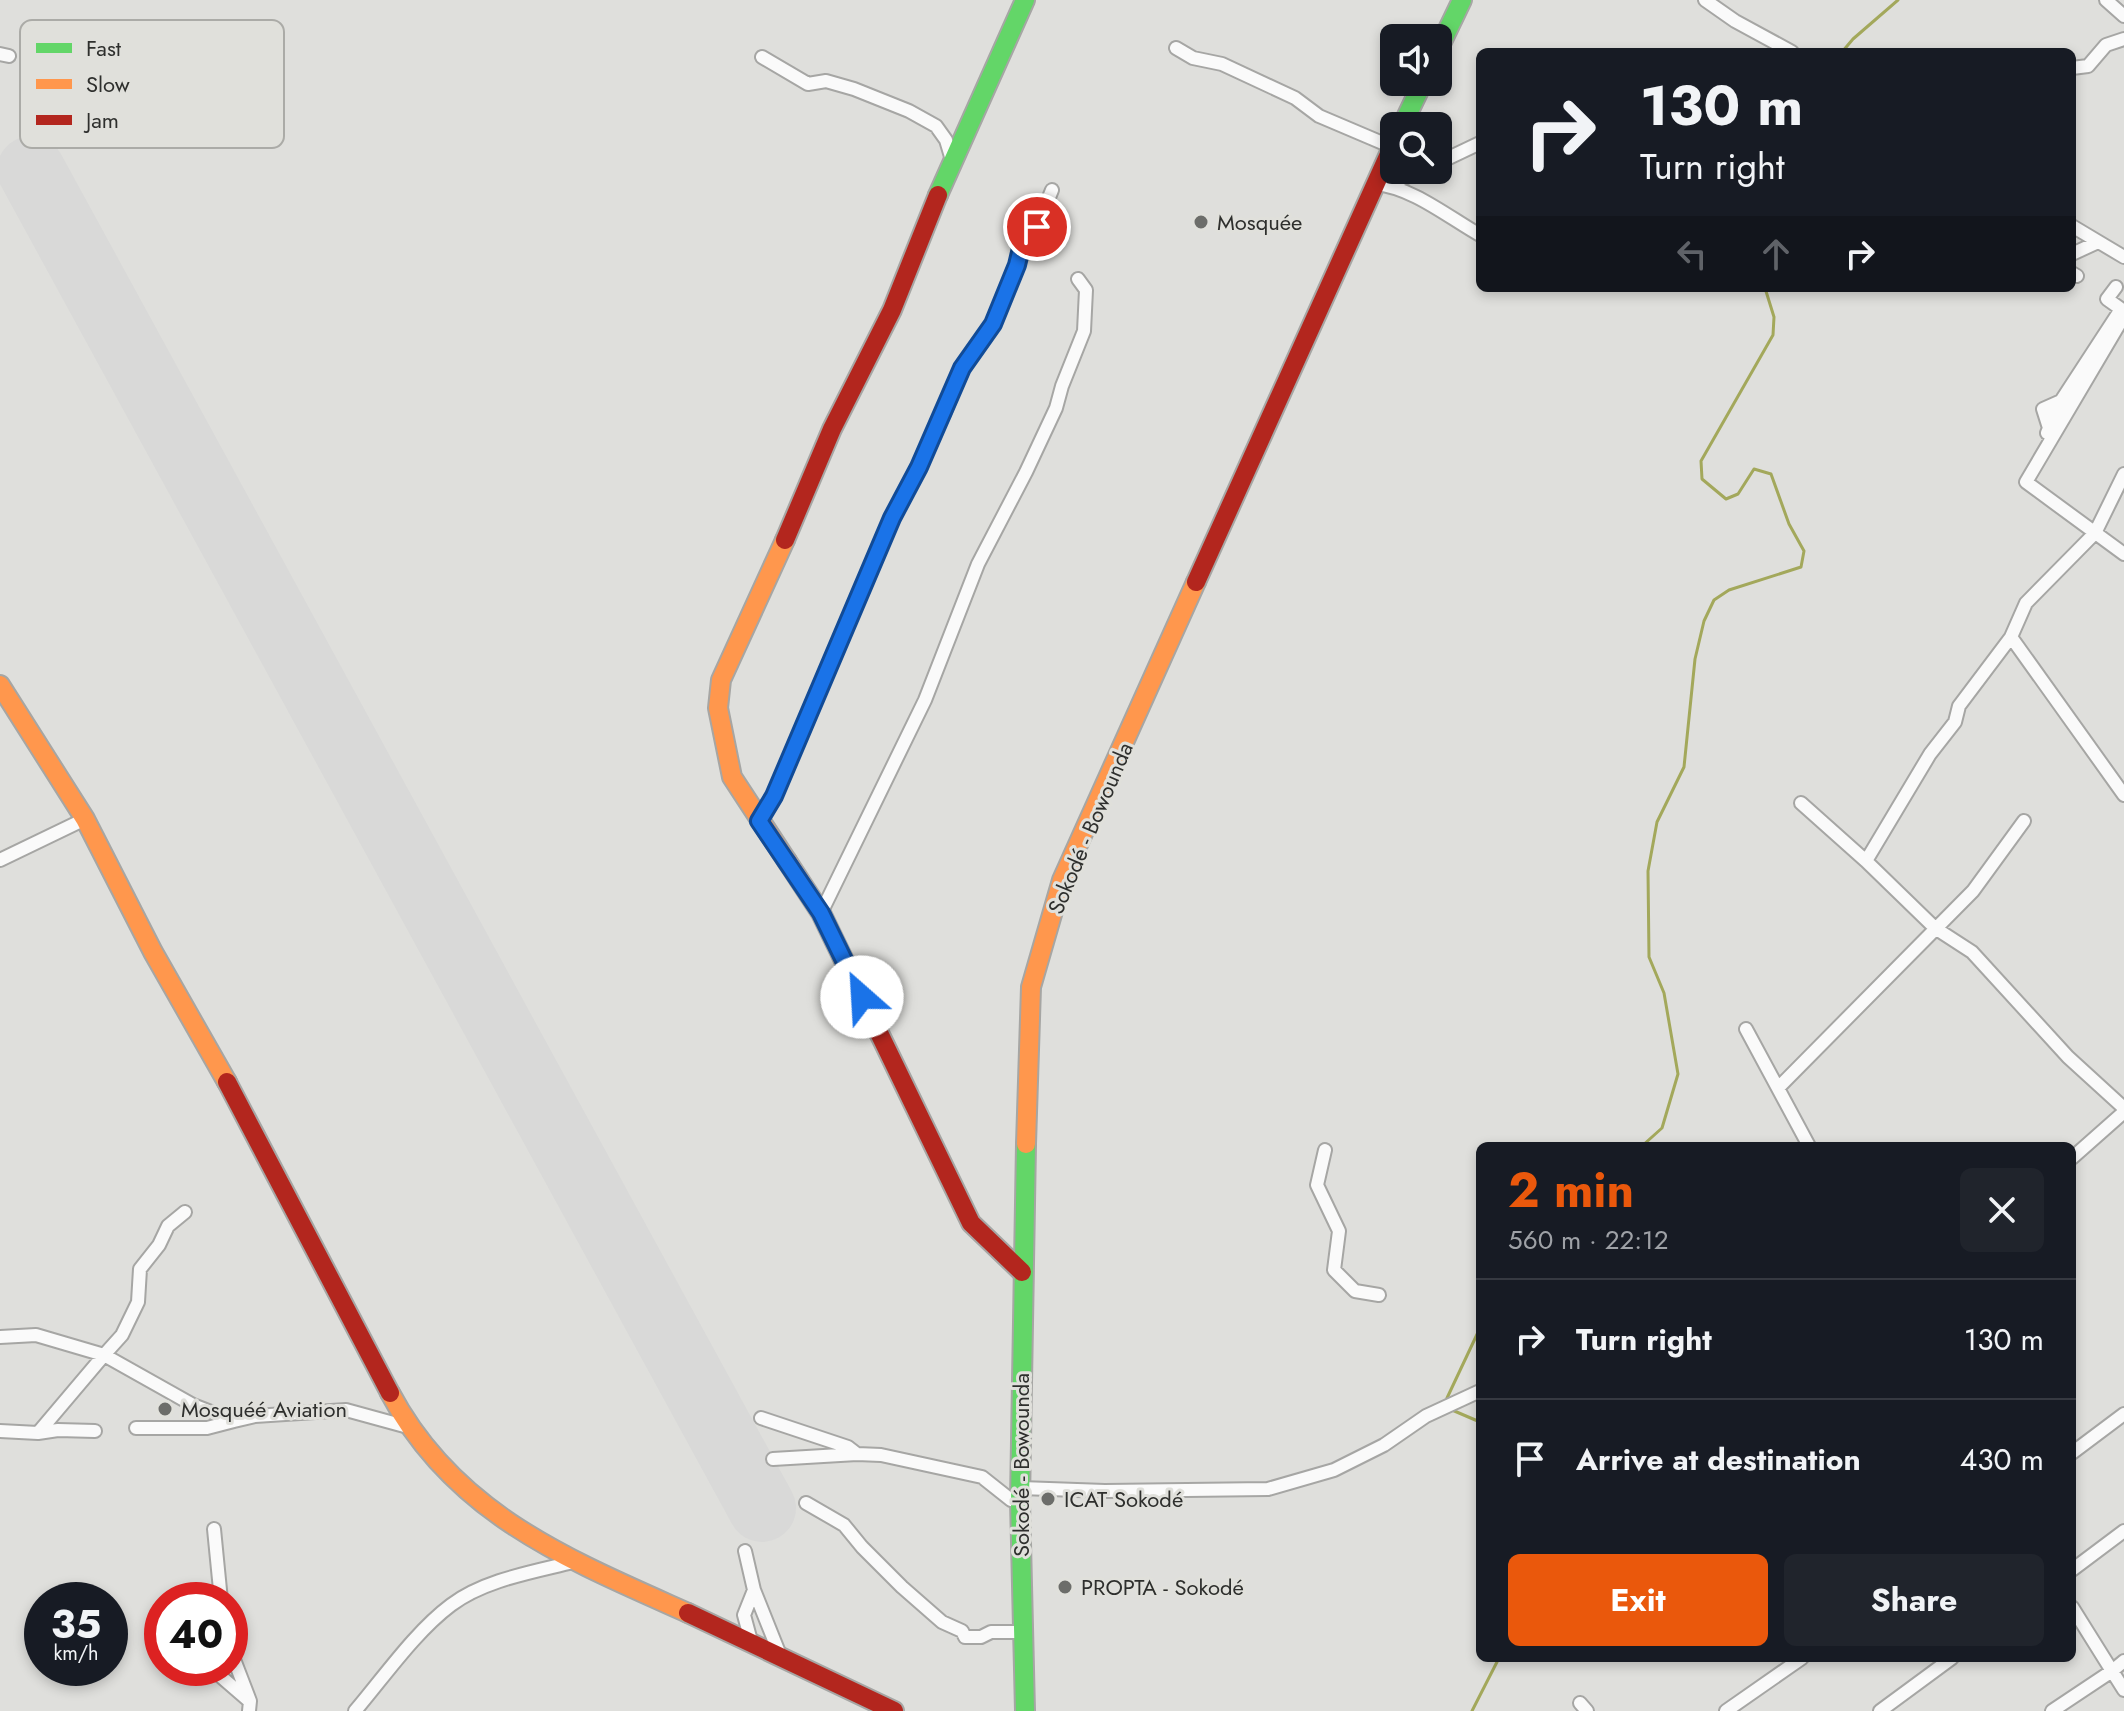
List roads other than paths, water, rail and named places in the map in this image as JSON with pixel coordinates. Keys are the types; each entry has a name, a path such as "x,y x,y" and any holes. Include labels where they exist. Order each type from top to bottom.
{"street":[{"path":"1022,1272 971,1223 821,913 732,777 718,708 721,680 832,429 892,310 952,160 1025,0"},
{"path":"1450,24 1462,0"},
{"path":"1705,0 1735,21 1785,48"},
{"path":"2106,0 2124,16"},
{"path":"2076,68 2088,66 2106,45 2124,39"},
{"path":"1176,48 1193,58 1222,64 1247,75 1295,98 1319,116 1380,140"},
{"path":"762,57 808,84 826,81 909,111 936,126 946,140 952,160"},
{"path":"1452,156 1476,145"},
{"path":"1382,184 1448,214 1476,232"},
{"name":"Sokodé - Bowounda","path":"1025,1711 1020,1494 1022,1272 1031,987 1062,880 1300,351 1382,184"},
{"path":"759,821 774,796 892,518 919,467 962,368 993,324 1017,265 1022,244 1037,227 1052,190"},
{"path":"2076,228 2124,257"},
{"path":"2076,252 2098,242"},
{"path":"821,913 925,700 978,564 1056,408 1084,331 1086,290 1078,279"},
{"path":"2040,458 2039,453 2061,401 2121,309 2107,299 2116,287"},
{"path":"2124,316 2026,482 2124,554"},
{"path":"1866,861 1930,754 1955,722 1959,706 2011,637 2026,603 2095,533 2124,474"},
{"path":"2011,637 2124,795"},
{"path":"0,685 85,819 408,1427 463,1487 526,1536 573,1562 751,1641 894,1711"},
{"path":"1801,803 1935,928 1972,952 2068,1057 2124,1110 2076,1154"},
{"path":"0,860 85,819"},
{"path":"1778,1088 1973,891 2024,821"},
{"path":"1746,1029 1807,1142"},
{"path":"1325,1150 1317,1185 1339,1231 1334,1270 1355,1291 1379,1295"},
{"path":"38,1433 122,1335 138,1302 140,1269 159,1245 168,1226 185,1212"},
{"path":"0,1337 36,1335 104,1355 193,1405 234,1421"},
{"path":"773,1459 857,1454 895,1457 982,1477 1011,1500 1020,1494 1268,1489 1334,1470 1384,1445 1426,1416 1476,1393"},
{"path":"136,1428 207,1428 255,1416 346,1410 408,1427"},
{"path":"2076,1450 2124,1414"},
{"path":"761,1418 848,1447 857,1454"},
{"path":"0,1431 95,1431"},
{"path":"806,1503 844,1525 902,1587 942,1622 962,1631 965,1637 981,1637 991,1632 1024,1632"},
{"path":"214,1529 219,1582"},
{"path":"2076,1567 2124,1531"},
{"path":"745,1551 754,1590 780,1655"},
{"path":"355,1711 426,1628 452,1604 489,1586 573,1562"},
{"path":"751,1641 744,1615 754,1590"},
{"path":"2076,1613 2124,1690"},
{"path":"2052,1711 2124,1661"},
{"path":"1726,1711 1796,1662"},
{"path":"1880,1711 1947,1662"},
{"path":"229,1686 249,1706"},
{"path":"242,1686 249,1706"}],"waterway":[{"path":"1845,48 1898,0"},
{"path":"1646,1142 1662,1128 1678,1074 1664,993 1649,957 1648,871 1657,822 1684,767 1695,659 1704,621 1714,600 1729,590 1801,567 1804,551 1789,524 1771,474 1754,469 1738,494 1726,499 1702,479 1701,461 1773,335 1774,317 1766,292"},
{"path":"1447,1398 1476,1336"},
{"path":"1452,1410 1476,1420"},
{"path":"1472,1711 1497,1662"}],"place":[{"name":"Mosquée","path":"1201,222"},
{"name":"Mosquéé Aviation","path":"165,1409"},
{"name":"ICAT Sokodé","path":"1048,1499"},
{"name":"PROPTA - Sokodé","path":"1065,1587"}]}
